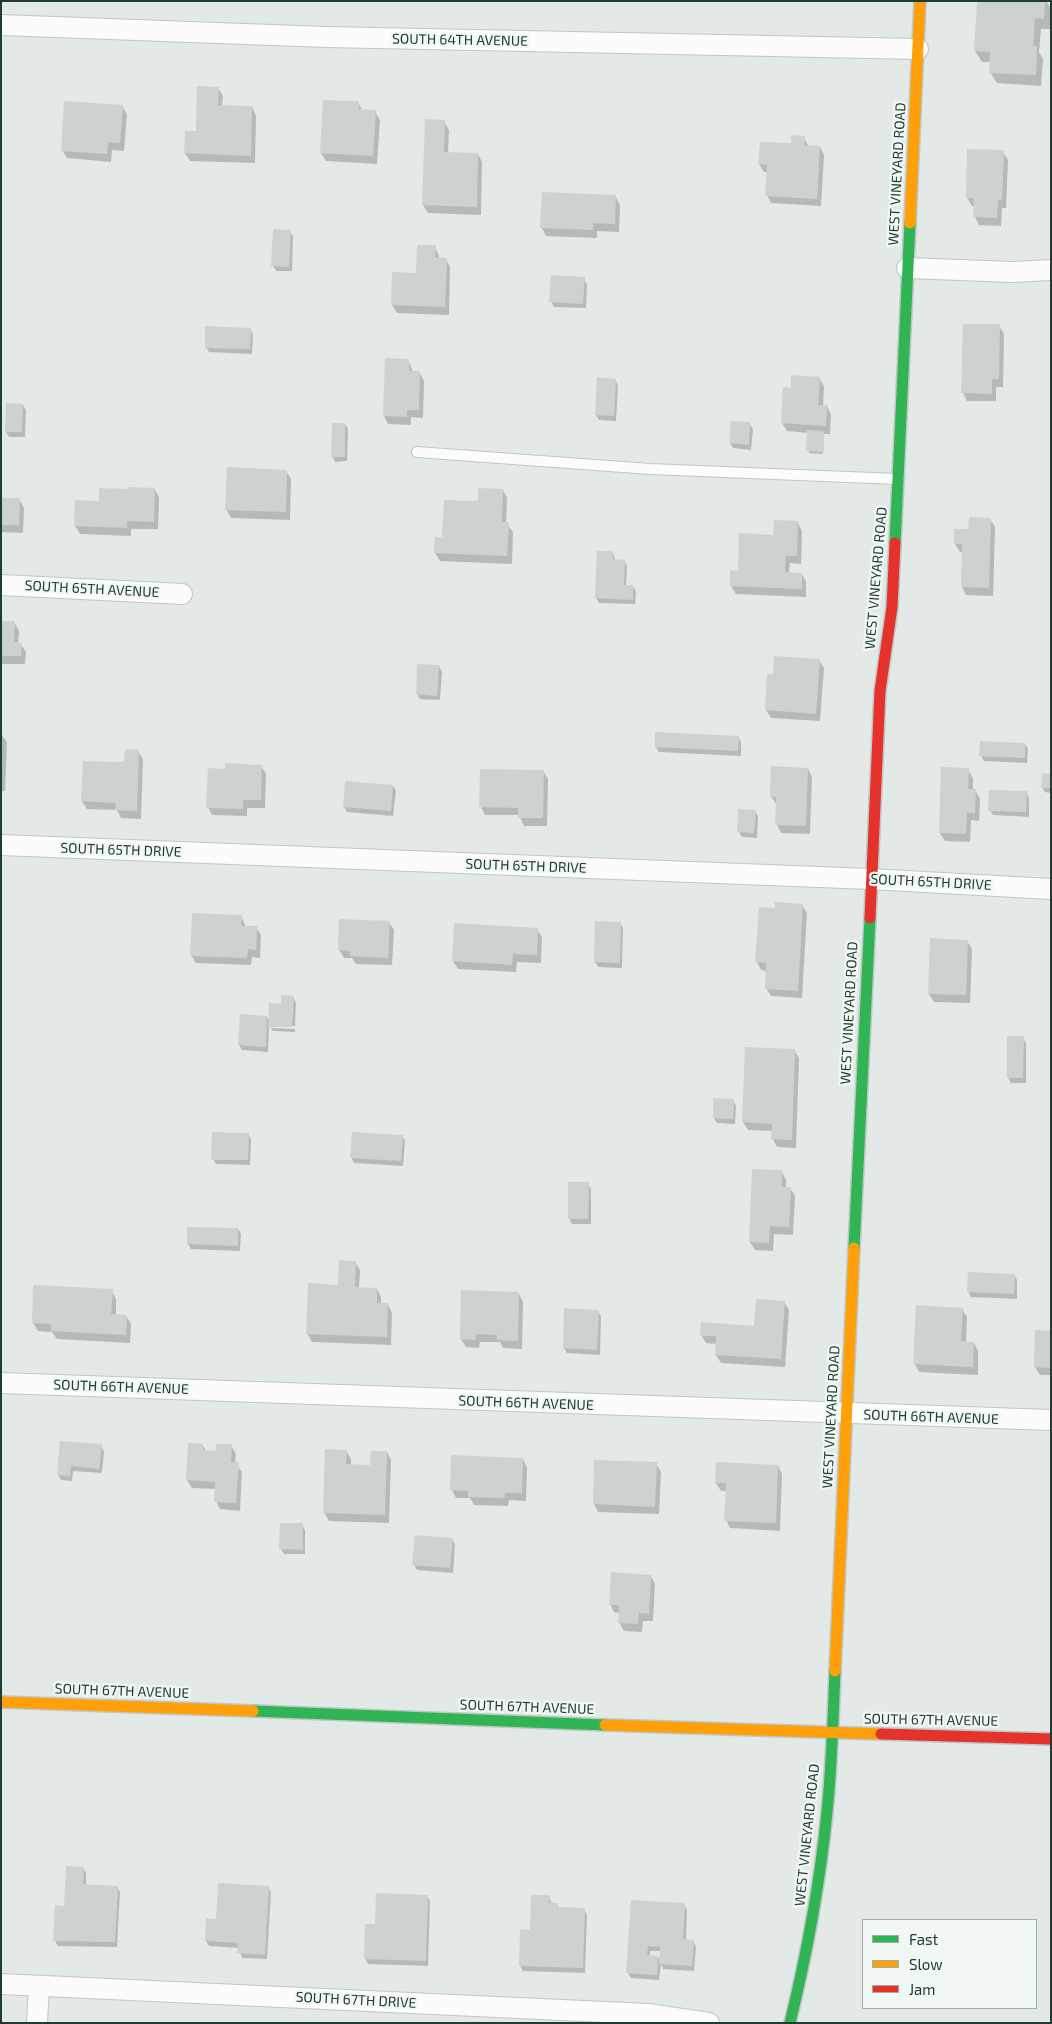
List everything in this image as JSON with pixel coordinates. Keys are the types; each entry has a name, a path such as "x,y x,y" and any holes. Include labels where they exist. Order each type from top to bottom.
{"street":[{"name":"WEST VINEYARD ROAD","path":"790,2023 800,1984 821,1872 829,1797 870,879 880,691 892,607 920,1"},
{"name":"SOUTH 64TH AVENUE","path":"1,25 326,37 918,49"},
{"path":"907,268 1012,272 1051,270"},
{"name":"SOUTH 65TH AVENUE","path":"1,585 182,594"},
{"name":"SOUTH 65TH DRIVE","path":"1,845 870,879 1051,889"},
{"name":"SOUTH 66TH AVENUE","path":"1,1383 846,1415 1051,1420"},
{"name":"SOUTH 67TH AVENUE","path":"1,1702 832,1733 1051,1739"},
{"name":"SOUTH 67TH DRIVE","path":"1,1984 648,2014 709,2023"},
{"path":"37,2023 39,1986"}],"lane":[{"path":"417,452 650,469 898,479"}],"building":[{"path":"977,1 1045,1 1044,19 1035,18 1033,46 1037,46 1036,75 989,73 990,52 974,51"},
{"path":"197,86 219,87 218,105 252,106 251,156 184,153 185,131 196,131"},
{"path":"323,100 359,101 359,109 376,110 373,156 320,153"},
{"path":"64,101 123,105 120,143 108,142 107,154 61,151"},
{"path":"425,119 445,120 444,152 478,153 477,207 422,205"},
{"path":"791,135 805,136 804,145 820,146 817,199 765,196 767,165 758,164 760,142 791,143"},
{"path":"967,149 1004,150 1002,200 998,200 997,218 973,217 974,198 966,198"},
{"path":"542,192 616,195 615,224 593,223 593,230 540,228"},
{"path":"273,229 291,230 289,267 271,266"},
{"path":"417,245 436,245 435,257 447,258 445,307 391,305 392,272 416,273"},
{"path":"551,275 585,277 583,304 549,302"},
{"path":"963,324 1000,324 999,379 992,379 992,394 961,393"},
{"path":"205,326 251,328 250,349 205,348"},
{"path":"385,358 409,359 409,371 420,371 419,410 407,410 407,417 383,416"},
{"path":"791,375 820,377 818,405 827,405 826,426 781,423 783,387 791,388"},
{"path":"597,377 616,379 614,416 595,415"},
{"path":"6,403 23,404 22,432 5,432"},
{"path":"731,421 750,422 749,445 729,443"},
{"path":"332,423 345,423 345,457 331,457"},
{"path":"807,430 824,431 824,452 806,451"},
{"path":"227,467 287,470 286,512 225,510"},
{"path":"127,487 155,488 154,522 127,521 127,528 74,526 75,500 99,501 99,488 127,489"},
{"path":"478,488 503,489 502,522 509,522 507,556 434,553 435,537 442,537 444,500 478,501"},
{"path":"1,498 20,498 19,525 1,525"},
{"path":"969,517 991,518 989,588 961,587 962,544 954,544 954,529 968,529"},
{"path":"774,520 798,521 797,556 786,556 785,572 802,573 802,589 730,586 730,570 738,571 739,533 773,535"},
{"path":"597,551 613,551 613,559 625,560 624,585 633,585 633,600 595,598"},
{"path":"1,621 15,621 14,642 22,643 21,656 1,656"},
{"path":"774,656 820,659 816,714 765,710 767,674 773,674"},
{"path":"417,664 439,665 437,696 416,694"},
{"path":"655,732 739,736 738,751 655,747"},
{"path":"980,741 1025,743 1025,758 979,756"},
{"path":"125,749 139,750 137,811 115,810 116,803 81,801 83,761 124,762"},
{"path":"225,763 262,765 261,800 243,800 243,809 206,808 208,768 225,769"},
{"path":"771,766 808,768 806,826 775,825 776,797 770,796"},
{"path":"941,767 969,768 968,789 976,789 975,813 967,813 966,834 939,833"},
{"path":"480,769 544,770 543,818 518,818 518,808 479,807"},
{"path":"1042,773 1051,774 1051,788 1041,788"},
{"path":"345,781 393,785 391,811 343,807"},
{"path":"989,790 1027,791 1026,812 988,811"},
{"path":"738,809 756,810 754,833 737,832"},
{"path":"775,902 803,904 798,991 765,989 766,963 755,962 759,907 775,908"},
{"path":"192,913 242,915 241,926 257,926 256,950 248,949 247,958 190,956"},
{"path":"339,919 390,921 388,958 350,956 350,951 338,950"},
{"path":"595,921 621,922 620,963 594,962"},
{"path":"454,923 538,928 537,955 513,954 512,965 452,961"},
{"path":"930,938 968,940 966,995 928,994"},
{"path":"281,995 294,996 292,1027 268,1027 269,1003 281,1004"},
{"path":"240,1014 267,1016 266,1047 238,1045"},
{"path":"1007,1036 1024,1036 1023,1078 1007,1078"},
{"path":"745,1047 795,1049 792,1140 771,1139 772,1124 742,1122"},
{"path":"713,1098 734,1099 733,1119 713,1118"},
{"path":"212,1132 249,1133 248,1160 211,1160"},
{"path":"352,1132 403,1135 401,1161 350,1158"},
{"path":"752,1169 782,1170 782,1187 791,1187 789,1227 770,1226 769,1243 749,1242"},
{"path":"568,1182 589,1182 588,1219 568,1219"},
{"path":"187,1227 238,1228 238,1246 187,1244"},
{"path":"339,1260 356,1261 355,1287 377,1288 377,1303 388,1303 387,1337 306,1334 308,1283 338,1285"},
{"path":"968,1272 1015,1274 1014,1294 967,1292"},
{"path":"33,1285 113,1289 111,1314 127,1315 126,1335 51,1331 51,1324 32,1323"},
{"path":"461,1290 519,1292 518,1341 497,1340 497,1335 476,1334 475,1340 460,1339"},
{"path":"756,1299 785,1301 781,1359 715,1355 716,1336 700,1336 701,1322 754,1326"},
{"path":"916,1305 963,1308 961,1341 974,1342 973,1367 913,1364"},
{"path":"564,1308 599,1310 597,1350 563,1348"},
{"path":"1035,1330 1051,1331 1051,1368 1034,1367"},
{"path":"60,1441 102,1444 99,1469 71,1466 70,1476 57,1475"},
{"path":"188,1443 203,1444 203,1450 216,1451 216,1444 232,1444 231,1462 239,1462 236,1503 214,1502 215,1482 186,1480"},
{"path":"325,1449 347,1450 346,1464 370,1465 371,1451 387,1451 385,1515 323,1513"},
{"path":"451,1455 523,1458 522,1493 505,1493 504,1498 468,1497 468,1491 450,1490"},
{"path":"594,1460 657,1462 655,1507 593,1504"},
{"path":"716,1462 778,1465 776,1523 724,1521 726,1483 715,1483"},
{"path":"280,1523 303,1523 303,1550 279,1549"},
{"path":"415,1535 453,1538 450,1568 412,1565"},
{"path":"611,1572 651,1575 649,1614 639,1613 638,1624 618,1623 619,1605 609,1605"},
{"path":"66,1866 84,1867 83,1884 118,1886 115,1942 53,1941 55,1905 64,1906"},
{"path":"218,1883 269,1886 265,1955 237,1953 238,1943 205,1941 206,1918 216,1919"},
{"path":"376,1893 428,1895 426,1961 364,1959 365,1924 375,1924"},
{"path":"531,1895 550,1895 549,1903 558,1903 558,1907 585,1908 583,1968 519,1966 520,1929 530,1930"},
{"path":"631,1900 685,1903 683,1939 694,1940 692,1966 659,1964 660,1947 648,1946 647,1955 658,1956 657,1975 626,1973"}],"traffic: fast":[{"path":"895,543 910,223"},
{"path":"854,1248 870,918"},
{"path":"790,2023 802,1970 821,1865 830,1777 835,1671"},
{"path":"253,1711 605,1725"}],"traffic: slow":[{"path":"910,223 920,1"},
{"path":"835,1671 854,1248"},
{"path":"1,1702 253,1711"},
{"path":"605,1725 881,1734"}],"traffic: jam":[{"path":"870,918 880,691 892,607 895,543"},
{"path":"881,1734 1051,1739"}]}
